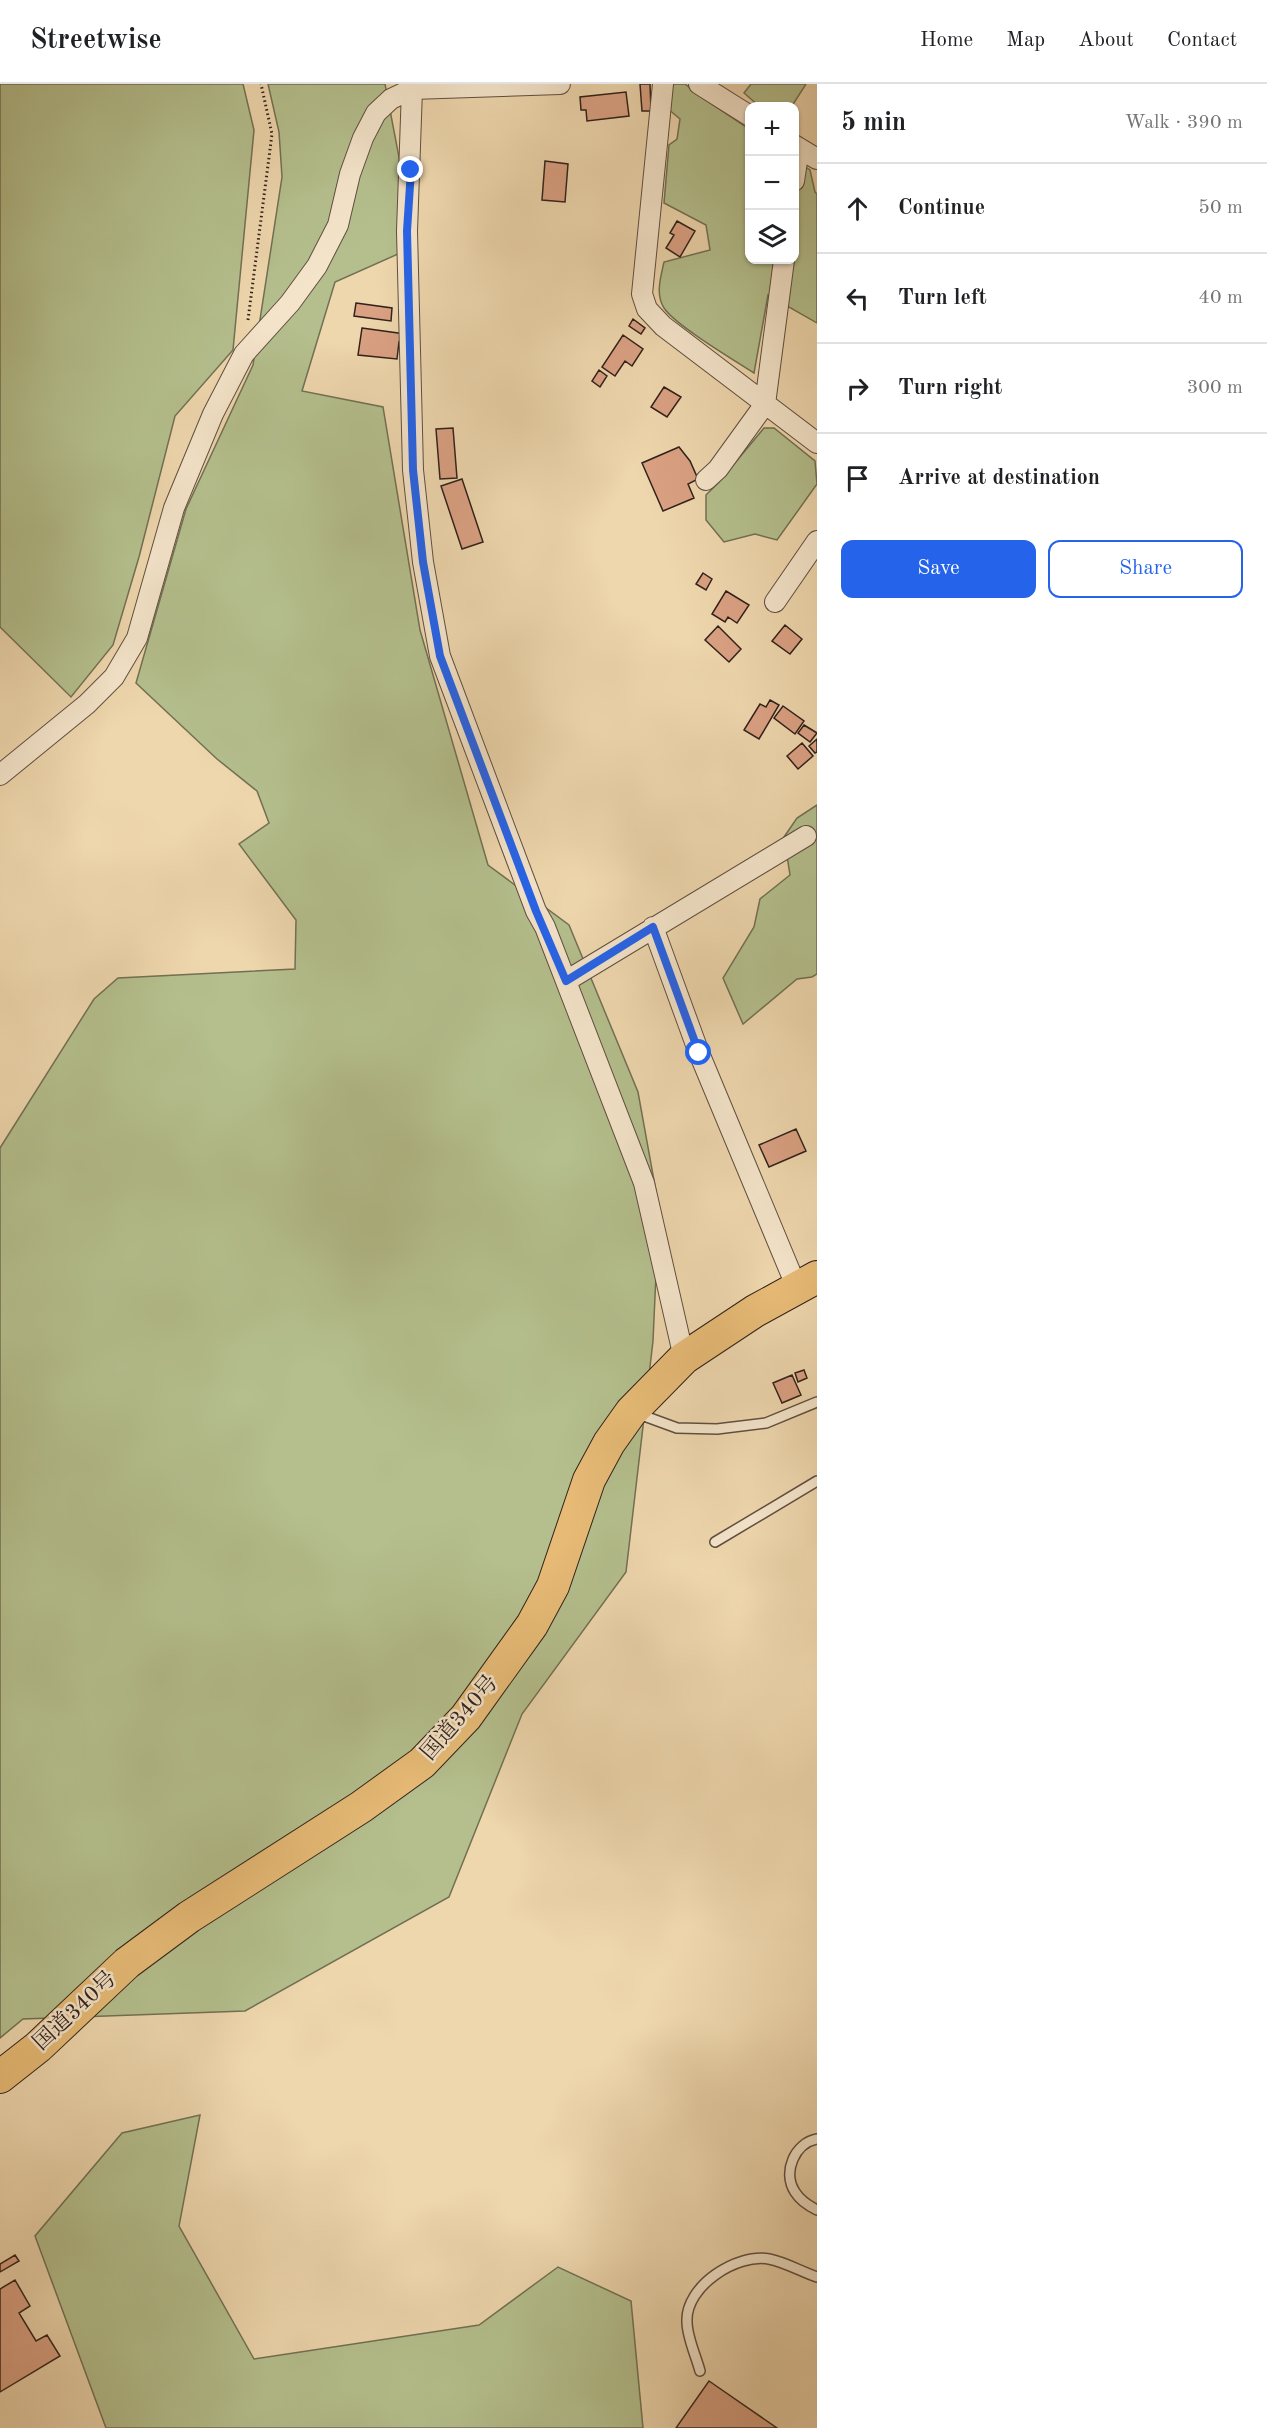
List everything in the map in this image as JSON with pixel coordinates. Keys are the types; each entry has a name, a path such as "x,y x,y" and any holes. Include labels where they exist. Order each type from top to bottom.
{"highway":[{"name":"国道340号","path":"0,2078 38,2047 127,1963 189,1917 361,1807 422,1763 466,1717 532,1625 553,1586 589,1480 609,1443 631,1412 684,1358 727,1328 807,1282"}],"street":[{"path":"0,775 87,704 114,677 137,638 174,508 213,414 244,354 290,303 317,266 338,225 350,174 363,138 376,113 391,99 412,89 560,84"},
{"path":"663,84 642,294 647,309 663,326 817,443"},
{"path":"699,84 745,113"},
{"path":"412,89 407,231 413,470 423,562 440,656 536,911 566,981 644,1183 684,1358"},
{"path":"799,148 817,159"},
{"path":"706,480 718,469 765,404 783,264"},
{"path":"775,602 817,542"},
{"path":"566,981 806,836"},
{"path":"653,927 699,1053 807,1282"}],"lane":[{"path":"631,1412 676,1428 717,1429 766,1423 817,1401"},
{"path":"716,1542 817,1481"},
{"path":"817,2139 801,2146 793,2157 790,2176 794,2191 807,2205 817,2210"},
{"path":"700,2371 687,2322 690,2301 700,2287 720,2272 747,2259 770,2259 817,2277"}],"path":[{"path":"244,354 272,134 261,84"}],"green space":[{"path":"0,84 243,84 254,130 233,350 175,416 139,557 113,645 71,697 0,627"},
{"path":"268,84 385,84 416,246 335,282 302,391 383,407 420,630 488,865 569,925 638,1092 659,1208 653,1341 626,1572 522,1714 449,1897 245,2011 23,2019 0,2038 0,1148 94,999 118,978 295,969 296,920 239,844 269,823 257,791 217,759 136,683 186,509 253,365 282,177 279,132"},
{"path":"670,84 685,84 745,126 745,264 799,264 799,163 810,170 817,194 817,323 768,295 754,373 680,324 661,303 660,285 664,262 710,250 706,225 664,203 669,145 677,139 680,119 667,108"},
{"path":"751,84 806,84 795,102 754,102 744,93"},
{"path":"764,428 774,428 815,461 817,484 777,540 755,534 724,542 706,520 706,495"},
{"path":"817,805 817,974 797,979 743,1024 723,978 754,927 760,899 790,875 784,837 797,818"},
{"path":"200,2115 179,2226 254,2359 479,2325 558,2267 631,2301 643,2428 106,2428 35,2236 122,2133"}],"building":[{"path":"640,84 650,84 651,111 642,111"},
{"path":"626,92 629,116 587,121 586,110 581,110 580,97"},
{"path":"545,161 568,164 565,202 542,200"},
{"path":"677,221 695,231 680,257 666,248 674,235 670,233"},
{"path":"356,303 392,308 391,321 354,316"},
{"path":"633,319 645,328 641,334 629,326"},
{"path":"362,328 405,334 404,343 399,342 397,359 358,355"},
{"path":"623,335 643,349 632,366 625,361 615,376 602,367"},
{"path":"599,370 607,376 600,387 592,381"},
{"path":"664,387 681,397 667,417 651,407"},
{"path":"453,428 457,478 440,479 436,429"},
{"path":"679,447 690,461 698,479 688,484 694,498 663,511 642,463"},
{"path":"462,479 483,542 462,549 441,486"},
{"path":"703,573 712,579 706,590 696,584"},
{"path":"726,591 749,605 737,623 728,617 725,622 712,614"},
{"path":"785,625 802,639 790,654 772,641"},
{"path":"718,626 741,649 729,662 705,640"},
{"path":"770,700 779,705 759,739 744,730 760,704 766,707"},
{"path":"783,706 804,721 795,734 774,718"},
{"path":"804,725 817,733 810,742 798,733"},
{"path":"817,739 817,752 815,753 809,746"},
{"path":"802,743 813,756 798,769 787,756"},
{"path":"796,1129 806,1151 769,1167 759,1145"},
{"path":"804,1370 807,1378 798,1382 795,1373"},
{"path":"792,1375 801,1395 782,1403 773,1383"},
{"path":"15,2255 19,2261 0,2272 0,2264"},
{"path":"15,2280 30,2306 19,2313 36,2341 47,2335 60,2356 0,2392 0,2289"},
{"path":"709,2381 777,2428 676,2428"}],"route":[{"path":"411,170 407,231 413,470 423,562 440,656 536,911 545,927 566,981 653,927 699,1053"}]}
